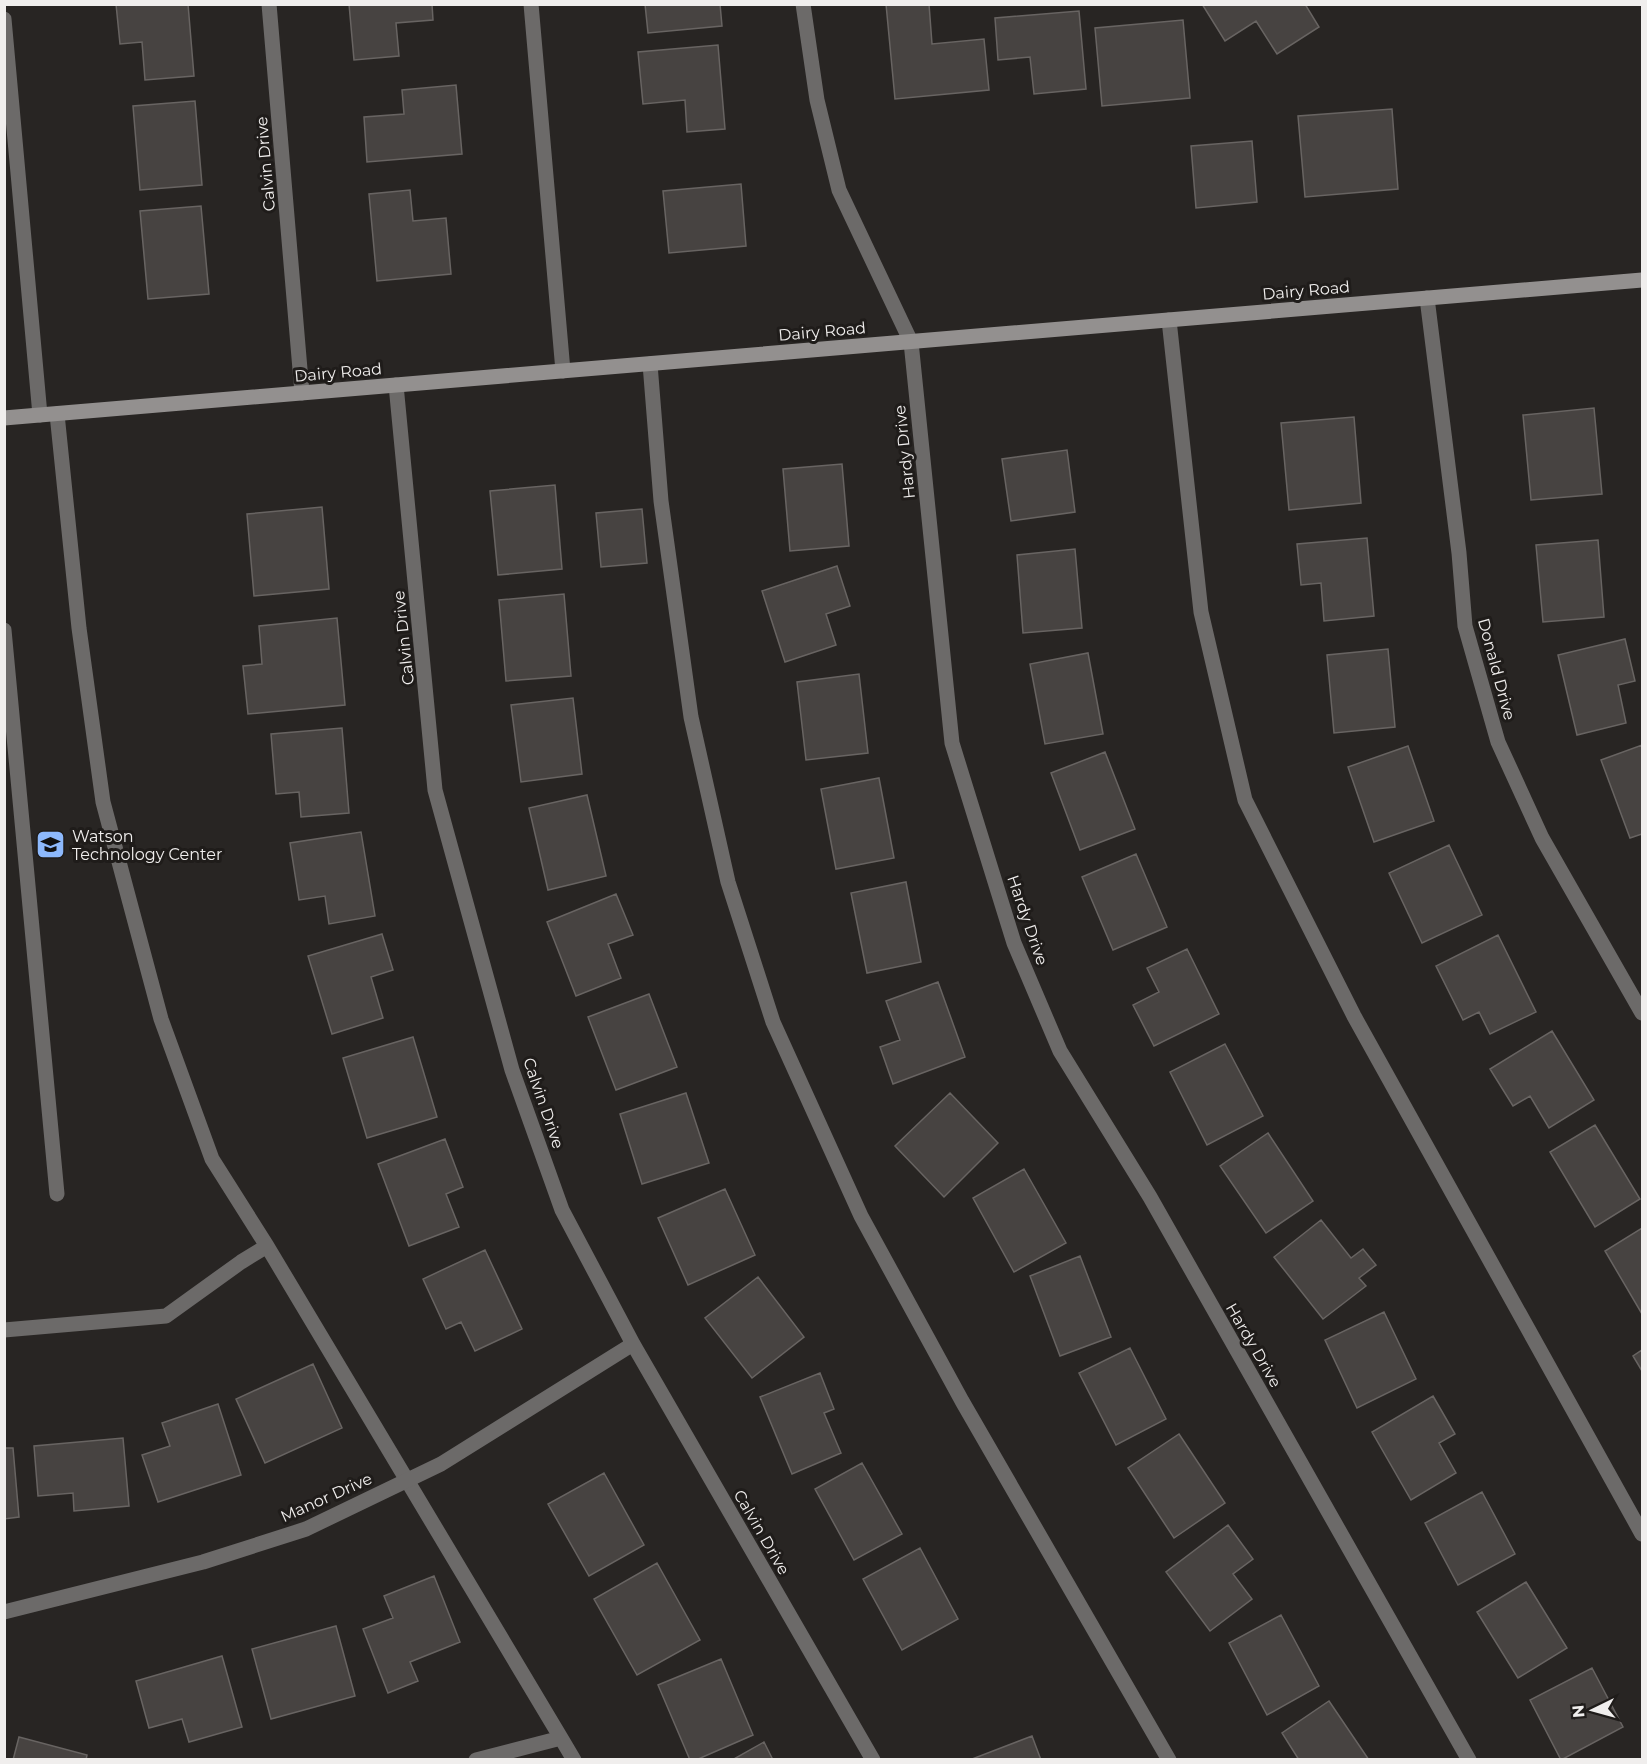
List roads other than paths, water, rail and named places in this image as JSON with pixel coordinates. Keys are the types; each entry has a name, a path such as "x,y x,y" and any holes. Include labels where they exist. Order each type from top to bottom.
{"street":[{"name":"Calvin Drive","path":"269,4 302,393"},
{"path":"531,4 563,371"},
{"name":"Hardy Drive","path":"803,4 817,100 839,190 911,342 952,743 1014,943 1060,1051 1150,1197 1468,1760"},
{"path":"4,18 39,415"},
{"name":"Dairy Road","path":"4,418 1642,280"},
{"name":"Donald Drive","path":"1427,298 1459,553 1465,626 1498,742 1542,838 1642,1013"},
{"path":"1169,320 1201,612 1245,800 1354,1016 1642,1534"},
{"path":"650,364 661,501 691,717 728,882 773,1022 861,1216 962,1401 1169,1760"},
{"name":"Calvin Drive","path":"396,385 435,790 512,1070 562,1210 633,1344 873,1760"},
{"path":"57,414 79,628 103,802 161,1019 212,1159 408,1480 574,1760"},
{"path":"4,630 57,1194"},
{"path":"4,1330 166,1316 267,1246"},
{"name":"Manor Drive","path":"4,1612 203,1562 306,1529 441,1464 633,1344"},
{"path":"476,1760 561,1737"}],"place":[{"name":"Watson Technology Center","path":"51,845"}]}
